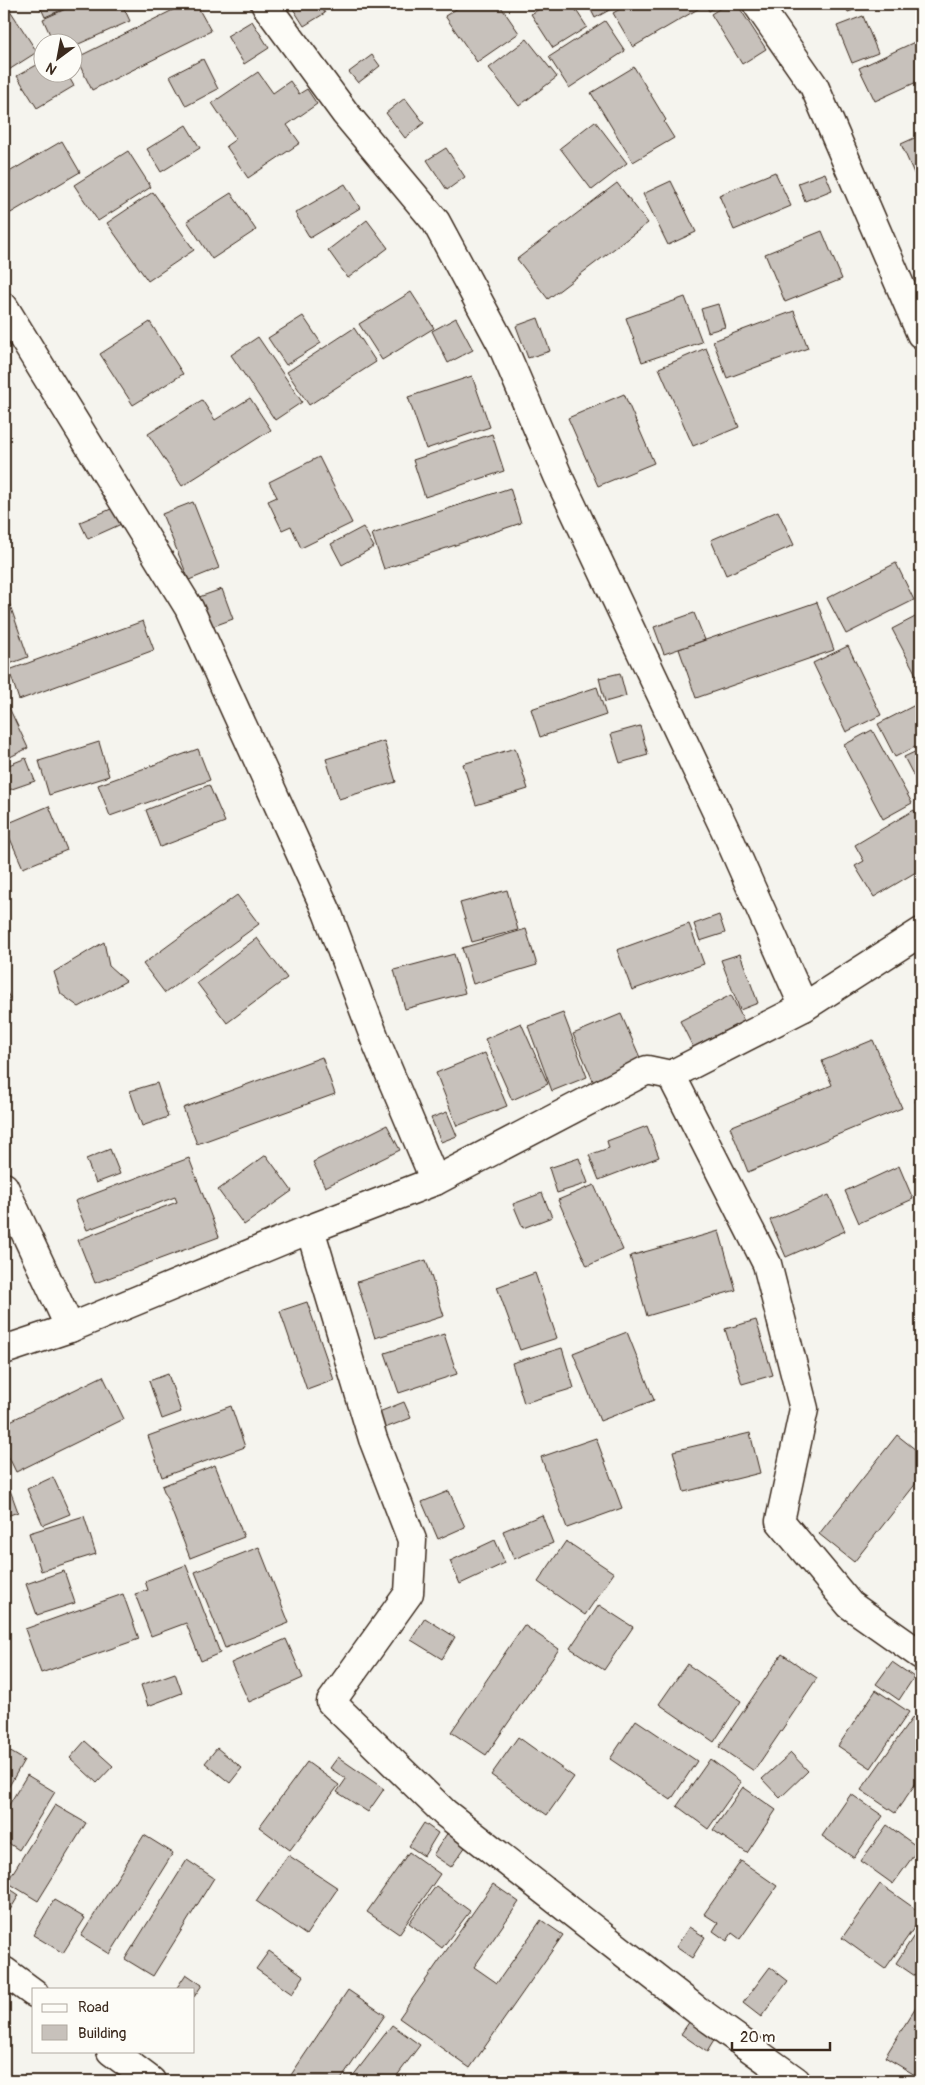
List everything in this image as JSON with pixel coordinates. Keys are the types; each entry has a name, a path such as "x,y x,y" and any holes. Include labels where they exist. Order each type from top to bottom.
{"street":[{"path":"265,4 345,113 436,222 502,345 558,476 729,838 804,1007"},
{"path":"757,4 814,86 921,334"},
{"path":"4,307 188,608 327,912 375,1039 434,1182"},
{"path":"4,1350 70,1328 310,1229 434,1182 647,1070 671,1075 804,1007 921,932"},
{"path":"671,1075 766,1264 804,1409 780,1521 850,1605 921,1655"},
{"path":"4,1187 70,1328"},
{"path":"310,1229 373,1439 412,1540 409,1593 331,1702 446,1813 697,2010 796,2081"},
{"path":"4,1971 32,1992"},
{"path":"112,2052 151,2081"}],"building":[{"path":"4,4 6,4 32,44 32,55 4,73"},
{"path":"39,4 75,4 45,17"},
{"path":"77,4 122,4 130,21 82,43 82,32 49,32 43,19"},
{"path":"185,4 196,4 211,31 92,90 82,70 82,55"},
{"path":"290,4 319,4 325,13 304,26"},
{"path":"464,4 499,4 519,33 477,62 445,16"},
{"path":"548,4 572,4 587,27 553,48 531,14"},
{"path":"588,4 620,4 595,18"},
{"path":"629,4 702,4 703,6 633,47 613,13"},
{"path":"705,4 720,4 709,11"},
{"path":"727,4 737,4 766,49 742,64 711,14"},
{"path":"845,4 872,4 848,12"},
{"path":"863,16 878,53 852,63 837,26"},
{"path":"252,21 269,48 244,64 227,36"},
{"path":"605,21 625,51 569,88 549,57"},
{"path":"527,39 557,77 519,106 489,68"},
{"path":"921,39 921,80 875,101 859,68"},
{"path":"372,55 380,66 358,83 349,72"},
{"path":"203,59 218,89 186,106 170,76"},
{"path":"634,67 666,120 664,122 674,138 633,162 591,93"},
{"path":"32,68 32,82 72,82 74,86 37,108 17,76"},
{"path":"258,72 273,93 290,81 299,94 307,89 317,104 287,125 300,143 248,178 226,146 236,139 212,103"},
{"path":"405,98 424,123 405,138 386,113"},
{"path":"595,121 627,163 592,190 560,148"},
{"path":"186,125 200,148 161,172 147,149"},
{"path":"921,135 921,177 917,180 901,144"},
{"path":"62,141 80,172 4,217 4,175"},
{"path":"446,148 465,177 447,190 427,160"},
{"path":"128,151 151,187 98,221 74,185"},
{"path":"775,172 791,206 734,230 719,195"},
{"path":"825,173 832,190 805,201 798,183"},
{"path":"671,181 696,232 668,245 643,194"},
{"path":"617,183 648,223 548,299 517,259"},
{"path":"345,184 360,208 310,238 295,213"},
{"path":"153,192 194,250 148,281 107,223"},
{"path":"231,193 256,230 212,259 187,221"},
{"path":"367,220 388,248 348,278 328,250"},
{"path":"822,231 842,279 785,302 765,254"},
{"path":"411,292 434,328 382,360 359,324"},
{"path":"685,297 702,342 642,362 626,318"},
{"path":"718,304 725,327 708,332 701,309"},
{"path":"794,311 808,348 727,378 713,341"},
{"path":"303,316 321,343 286,365 268,338"},
{"path":"456,318 473,350 448,363 432,331"},
{"path":"538,318 550,351 528,358 516,326"},
{"path":"150,322 183,374 133,405 100,354"},
{"path":"354,328 376,362 309,405 287,372"},
{"path":"258,337 302,402 275,420 231,355"},
{"path":"706,348 739,427 693,446 659,368"},
{"path":"472,376 490,427 426,449 408,397"},
{"path":"624,394 654,463 598,486 568,418"},
{"path":"250,398 271,430 182,486 148,434 202,400 215,420"},
{"path":"492,434 504,471 425,497 413,460"},
{"path":"319,457 352,523 301,548 291,526 282,530 268,501 277,497 269,482"},
{"path":"101,488 128,521 88,539 80,522 111,509"},
{"path":"510,488 521,523 384,569 372,534"},
{"path":"193,502 219,568 189,580 162,514"},
{"path":"778,511 794,545 726,575 711,540"},
{"path":"363,527 374,547 342,565 331,544"},
{"path":"896,563 914,600 846,634 827,598"},
{"path":"4,588 28,657 4,666"},
{"path":"222,589 233,619 211,627 199,597"},
{"path":"817,602 834,650 696,698 679,649"},
{"path":"694,613 705,640 664,654 654,627"},
{"path":"921,614 921,684 892,629"},
{"path":"143,621 154,650 19,700 9,670"},
{"path":"848,646 881,715 846,732 813,663"},
{"path":"620,673 626,696 605,702 599,678"},
{"path":"597,687 606,715 540,737 531,709"},
{"path":"4,697 28,748 4,760"},
{"path":"921,702 921,744 895,757 878,724"},
{"path":"640,726 648,755 620,763 611,734"},
{"path":"872,730 912,803 883,819 844,745"},
{"path":"384,741 396,782 339,799 326,759"},
{"path":"99,742 109,776 49,795 39,761"},
{"path":"515,748 528,789 476,805 463,764"},
{"path":"198,749 210,780 110,816 98,785"},
{"path":"921,749 921,790 904,757"},
{"path":"26,758 35,781 9,790 4,778 4,767"},
{"path":"209,785 225,822 160,847 146,810"},
{"path":"49,806 67,850 23,868 4,825"},
{"path":"914,810 921,822 921,869 874,897 855,866 864,861 855,845"},
{"path":"507,890 518,930 472,942 460,903"},
{"path":"237,895 259,924 165,993 143,964"},
{"path":"719,915 725,933 700,941 694,924"},
{"path":"689,924 704,964 632,990 617,950"},
{"path":"526,929 537,965 473,984 462,948"},
{"path":"257,938 287,978 227,1023 197,983"},
{"path":"104,942 109,966 126,981 79,1007 61,994 54,972"},
{"path":"454,954 465,993 405,1009 394,970"},
{"path":"740,954 758,1003 740,1010 721,960"},
{"path":"4,988 10,998 4,1002"},
{"path":"731,995 744,1021 693,1047 680,1021"},
{"path":"563,1013 587,1077 552,1091 528,1026"},
{"path":"621,1014 645,1069 597,1090 573,1034"},
{"path":"521,1023 548,1084 512,1100 485,1039"},
{"path":"873,1040 902,1108 748,1172 730,1127 832,1085 822,1061"},
{"path":"485,1053 507,1106 457,1126 436,1073"},
{"path":"322,1057 335,1094 197,1144 183,1108"},
{"path":"157,1083 168,1117 142,1126 130,1091"},
{"path":"921,1098 921,1112 915,1101"},
{"path":"447,1112 457,1136 441,1142 431,1118"},
{"path":"387,1125 400,1150 325,1187 313,1162"},
{"path":"647,1126 659,1157 599,1180 589,1155 609,1148 607,1141"},
{"path":"110,1149 120,1174 96,1183 86,1159"},
{"path":"266,1155 292,1191 244,1225 218,1190"},
{"path":"189,1158 219,1237 95,1283 78,1240 177,1202 175,1197 87,1230 75,1201"},
{"path":"579,1158 588,1183 557,1193 549,1168"},
{"path":"899,1166 913,1199 859,1223 845,1191"},
{"path":"594,1185 623,1250 587,1266 558,1200"},
{"path":"542,1193 552,1217 523,1228 513,1204"},
{"path":"829,1195 845,1231 786,1257 770,1220"},
{"path":"719,1231 736,1290 647,1316 630,1256"},
{"path":"426,1260 444,1316 375,1338 357,1282"},
{"path":"535,1273 557,1338 520,1350 497,1287"},
{"path":"307,1302 334,1380 307,1390 280,1311"},
{"path":"756,1320 773,1375 742,1384 725,1329"},
{"path":"627,1332 654,1400 600,1421 573,1353"},
{"path":"444,1334 457,1374 399,1393 385,1353"},
{"path":"562,1348 574,1388 524,1403 512,1363"},
{"path":"168,1374 181,1412 162,1419 149,1381"},
{"path":"103,1376 124,1419 16,1472 4,1447 4,1424"},
{"path":"404,1402 411,1418 385,1428 379,1412"},
{"path":"231,1406 245,1447 162,1477 148,1436"},
{"path":"921,1421 921,1435 914,1431"},
{"path":"750,1433 760,1473 684,1492 673,1451"},
{"path":"897,1435 921,1454 921,1477 854,1562 819,1534"},
{"path":"596,1438 622,1508 567,1528 541,1457"},
{"path":"215,1465 244,1537 190,1558 162,1486"},
{"path":"53,1477 70,1514 43,1525 27,1489"},
{"path":"10,1490 18,1512 4,1517 4,1493"},
{"path":"449,1491 465,1527 438,1539 422,1502"},
{"path":"542,1515 553,1543 514,1559 503,1531"},
{"path":"84,1516 96,1554 41,1571 29,1533"},
{"path":"495,1540 505,1563 460,1584 450,1561"},
{"path":"566,1541 614,1573 585,1615 538,1582"},
{"path":"259,1547 289,1623 225,1648 195,1572"},
{"path":"186,1565 220,1653 201,1661 186,1623 151,1636 135,1594 148,1590 145,1581"},
{"path":"64,1571 75,1603 37,1615 26,1584"},
{"path":"123,1594 139,1639 41,1673 25,1629"},
{"path":"599,1605 633,1627 604,1670 570,1648"},
{"path":"425,1618 455,1637 442,1659 411,1640"},
{"path":"524,1625 559,1649 486,1755 451,1732"},
{"path":"286,1639 303,1678 249,1702 231,1663"},
{"path":"782,1654 817,1678 754,1771 719,1747"},
{"path":"892,1662 914,1677 899,1700 876,1684"},
{"path":"687,1664 741,1701 714,1742 659,1704"},
{"path":"175,1673 182,1693 148,1706 141,1685"},
{"path":"876,1690 909,1712 871,1768 838,1746"},
{"path":"913,1717 921,1723 921,1776 895,1813 861,1790"},
{"path":"636,1720 697,1761 671,1800 610,1759"},
{"path":"518,1737 574,1777 547,1815 491,1775"},
{"path":"85,1741 113,1766 97,1783 70,1758"},
{"path":"4,1748 24,1760 4,1795"},
{"path":"217,1748 242,1768 230,1783 205,1763"},
{"path":"791,1753 808,1771 780,1798 762,1779"},
{"path":"338,1757 384,1789 368,1812 337,1792 346,1779 330,1768"},
{"path":"710,1759 741,1782 708,1829 677,1806"},
{"path":"307,1762 339,1785 290,1850 259,1827"},
{"path":"27,1775 55,1792 19,1850 4,1840 4,1813"},
{"path":"743,1787 776,1810 747,1853 713,1830"},
{"path":"851,1794 883,1816 854,1858 822,1836"},
{"path":"55,1805 86,1823 38,1901 7,1882"},
{"path":"424,1823 438,1833 424,1856 409,1846"},
{"path":"887,1825 919,1848 893,1884 861,1861"},
{"path":"452,1826 471,1839 451,1867 433,1855"},
{"path":"144,1835 173,1853 110,1954 81,1936"},
{"path":"409,1852 440,1874 399,1934 367,1912"},
{"path":"288,1855 338,1888 306,1935 256,1901"},
{"path":"187,1860 214,1878 153,1976 125,1959"},
{"path":"741,1861 777,1886 740,1939 732,1933 727,1941 713,1931 718,1923 704,1914"},
{"path":"493,1884 519,1902 474,1967 497,1983 541,1920 563,1935 470,2068 399,2018"},
{"path":"880,1884 921,1913 921,1918 885,1969 842,1938"},
{"path":"4,1885 19,1895 4,1920"},
{"path":"436,1886 470,1911 442,1948 409,1923"},
{"path":"54,1900 85,1918 63,1953 33,1935"},
{"path":"921,1925 921,1980 896,1963"},
{"path":"689,1927 705,1937 692,1958 676,1947"},
{"path":"269,1951 304,1976 292,1994 256,1969"},
{"path":"770,1967 788,1981 761,2017 743,2003"},
{"path":"186,1974 202,1985 195,1996 195,1988 177,1988"},
{"path":"348,1990 385,2015 340,2081 287,2081"},
{"path":"920,2000 921,2076 920,2078 885,2057"},
{"path":"692,2018 718,2034 707,2052 681,2034"},
{"path":"392,2025 420,2045 393,2081 349,2081"}]}
